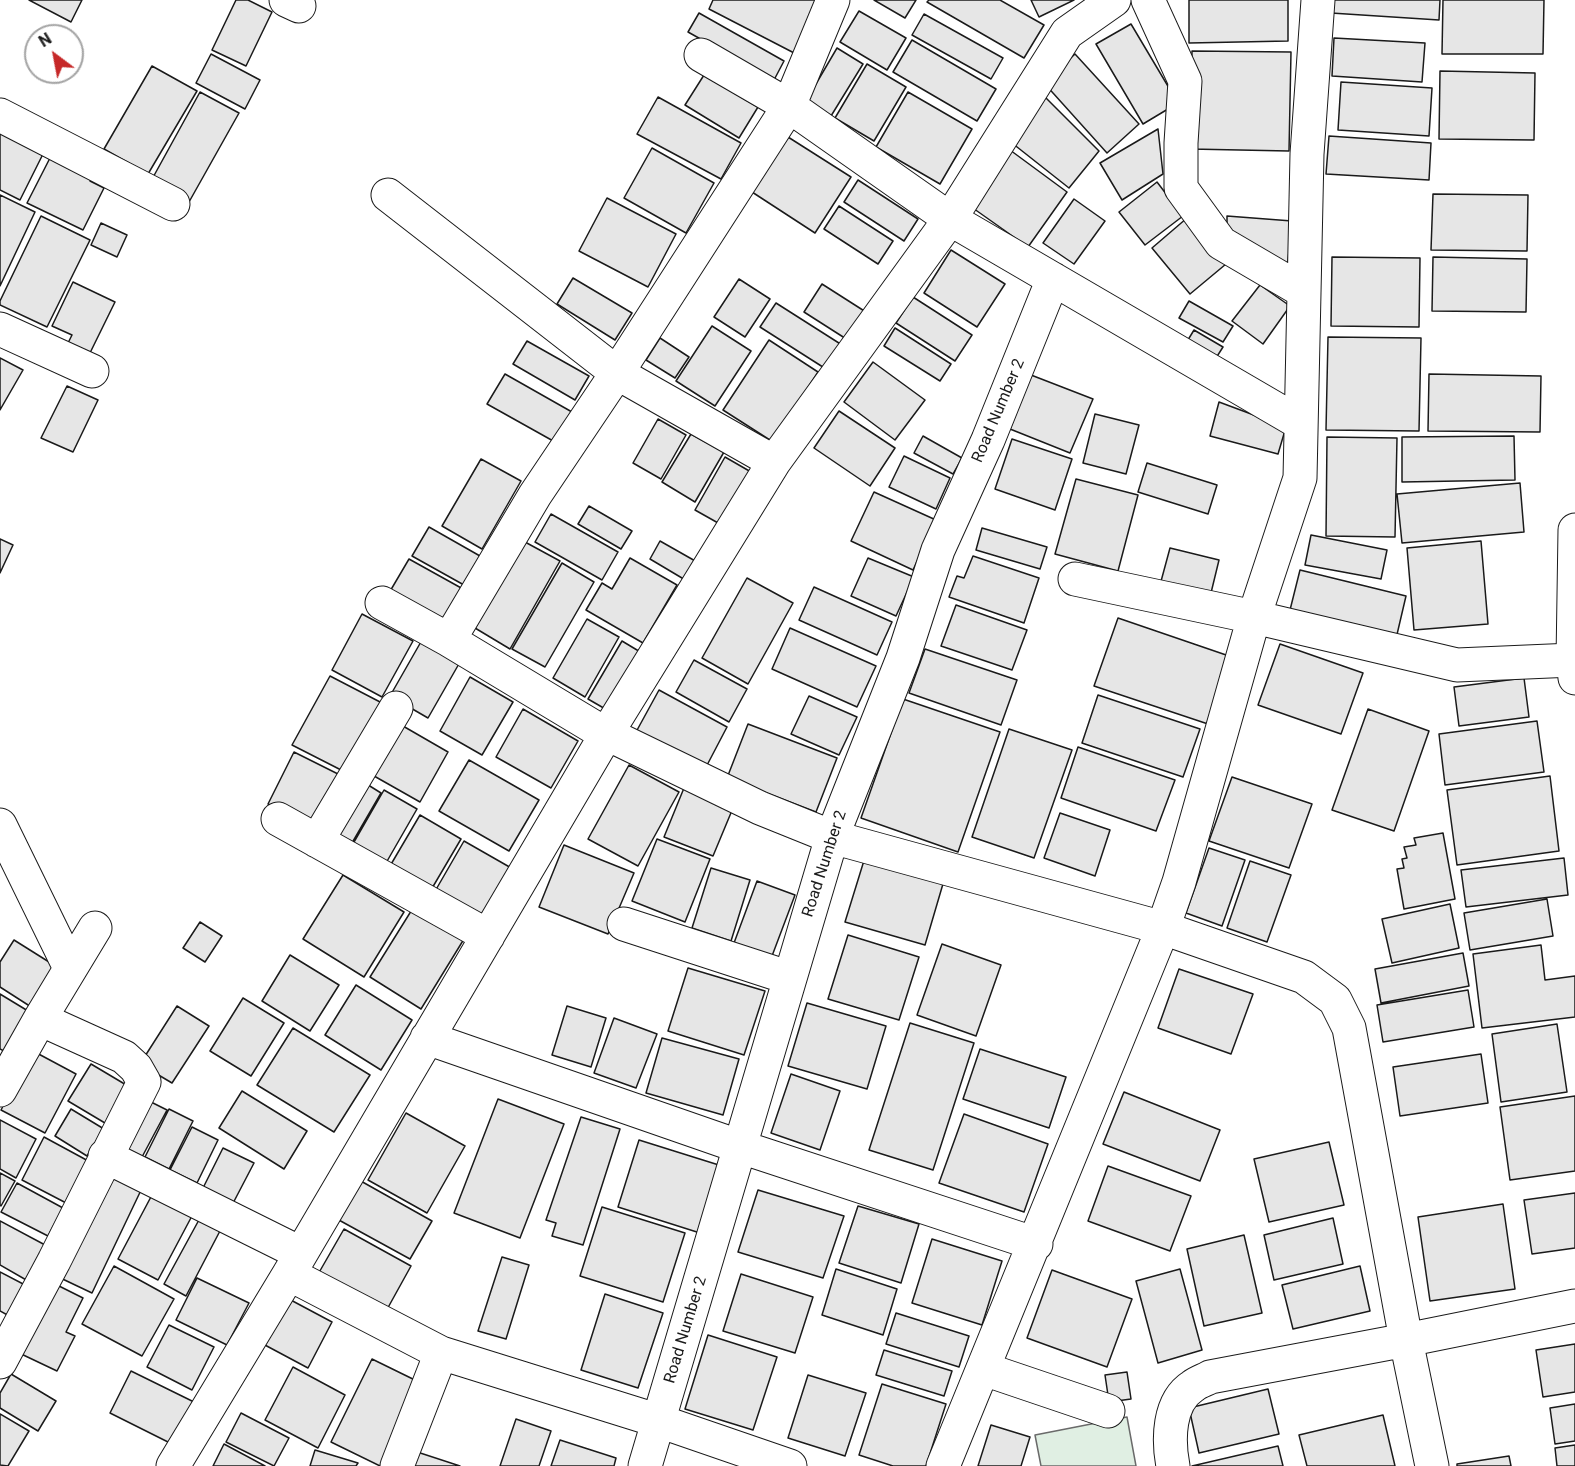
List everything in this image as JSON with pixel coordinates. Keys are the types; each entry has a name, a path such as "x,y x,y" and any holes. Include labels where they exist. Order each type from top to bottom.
{"street":[{"path":"449,640 535,495 617,373 789,106 833,0"},
{"path":"173,1466 607,733 774,462 950,219 1067,33 1114,0"},
{"path":"1148,0 1185,81 1181,188 1221,243 1303,291"},
{"path":"943,1466 1036,1244 1163,928 1179,882 1254,617 1300,478 1307,154 1318,0"},
{"path":"701,55 789,106 950,219 1300,423"},
{"path":"0,115 173,204"},
{"path":"388,195 617,373 774,462"},
{"name":"Road Number 2","path":"645,1466 832,837 903,658 938,550 987,440 1053,279"},
{"path":"0,329 92,371"},
{"path":"1075,579 1254,617 1457,665 1574,669 1575,530"},
{"path":"382,603 607,733 760,808 832,837 1163,928 1305,977 1335,1000 1349,1028 1406,1340 1432,1466"},
{"path":"317,841 396,708"},
{"path":"278,819 488,936"},
{"path":"0,825 70,968"},
{"path":"624,924 790,978"},
{"path":"0,1090 95,928"},
{"path":"0,1362 54,1261 144,1082 136,1068 124,1057 40,1019"},
{"path":"427,1038 741,1147 1036,1244"},
{"path":"105,1156 294,1264 441,1353 659,1421 790,1466"},
{"path":"1173,1466 1169,1444 1177,1402 1192,1386 1210,1377 1575,1306"},
{"path":"398,1466 441,1353"},
{"path":"984,1369 1108,1411"}],"green space":[{"path":"1127,1417 1136,1466 1041,1466 1035,1435"}],"building":[{"path":"29,0 82,0 71,22"},
{"path":"236,0 248,0 272,12 246,66 212,50"},
{"path":"713,0 827,0 798,55 709,9"},
{"path":"874,0 916,0 905,18"},
{"path":"929,0 1000,0 1044,25 1024,58 927,2"},
{"path":"1031,0 1074,0 1039,17"},
{"path":"1189,0 1288,0 1288,41 1189,43"},
{"path":"1332,0 1440,0 1439,20 1331,13"},
{"path":"1443,0 1544,0 1543,54 1442,54"},
{"path":"859,11 906,38 887,70 840,42"},
{"path":"699,13 784,61 774,80 688,32"},
{"path":"924,14 1003,58 991,79 912,35"},
{"path":"1131,24 1178,103 1143,124 1096,44"},
{"path":"1334,38 1425,43 1422,82 1332,76"},
{"path":"912,40 996,89 977,121 893,72"},
{"path":"837,48 863,64 831,116 806,101"},
{"path":"1192,51 1291,52 1289,151 1190,149"},
{"path":"211,54 260,80 245,109 196,83"},
{"path":"1075,54 1139,124 1107,153 1044,83"},
{"path":"867,64 906,87 874,141 835,118"},
{"path":"152,66 197,91 148,174 104,149"},
{"path":"1440,71 1535,73 1534,140 1439,139"},
{"path":"704,75 758,107 739,138 685,105"},
{"path":"1341,82 1432,88 1429,136 1338,130"},
{"path":"200,92 239,113 189,202 151,181"},
{"path":"908,92 972,129 940,184 876,147"},
{"path":"1043,95 1099,151 1069,188 1012,143"},
{"path":"658,97 741,143 721,179 637,134"},
{"path":"1158,129 1163,174 1122,200 1100,163"},
{"path":"0,130 44,152 20,200 0,190"},
{"path":"1329,136 1431,143 1429,180 1326,174"},
{"path":"788,137 851,177 815,233 752,192"},
{"path":"652,148 714,183 686,233 624,198"},
{"path":"1010,150 1067,192 1028,247 970,206"},
{"path":"51,156 92,176 90,181 104,188 83,230 27,203"},
{"path":"858,180 918,219 904,241 844,202"},
{"path":"1157,182 1183,216 1145,245 1119,212"},
{"path":"1433,194 1528,195 1527,251 1431,250"},
{"path":"0,195 35,212 0,286"},
{"path":"607,198 676,234 648,287 579,251"},
{"path":"1074,199 1105,221 1074,264 1043,243"},
{"path":"839,206 893,241 878,264 824,229"},
{"path":"41,216 90,240 47,327 0,305"},
{"path":"1227,216 1292,221 1287,271 1227,228"},
{"path":"1187,218 1226,264 1190,294 1152,248"},
{"path":"101,223 127,235 117,257 91,245"},
{"path":"951,250 1005,284 977,327 924,293"},
{"path":"1332,257 1420,258 1419,327 1331,326"},
{"path":"1433,257 1527,259 1526,312 1432,311"},
{"path":"573,278 632,313 615,340 557,304"},
{"path":"739,279 770,299 745,337 714,317"},
{"path":"73,282 115,302 88,357 66,347 72,335 52,326"},
{"path":"822,284 869,314 851,342 804,312"},
{"path":"1260,285 1290,306 1263,344 1232,321"},
{"path":"913,297 972,335 955,361 896,323"},
{"path":"1189,301 1233,326 1223,342 1179,318"},
{"path":"776,303 842,345 826,369 760,327"},
{"path":"712,326 751,351 715,406 676,381"},
{"path":"895,328 951,364 940,381 884,346"},
{"path":"1194,330 1223,347 1209,369 1180,353"},
{"path":"1328,337 1421,338 1419,431 1326,430"},
{"path":"660,338 689,357 675,378 646,360"},
{"path":"769,340 818,372 773,442 723,410"},
{"path":"527,341 589,376 575,400 513,364"},
{"path":"0,358 23,370 0,410"},
{"path":"873,362 925,400 895,440 844,402"},
{"path":"505,374 572,412 555,442 487,404"},
{"path":"1429,374 1541,376 1540,432 1428,431"},
{"path":"1031,375 1093,399 1070,453 1010,429"},
{"path":"67,386 98,400 73,452 41,438"},
{"path":"1219,402 1286,427 1278,454 1210,436"},
{"path":"839,411 895,448 870,486 814,448"},
{"path":"1095,414 1139,425 1126,474 1083,463"},
{"path":"658,419 686,435 661,479 633,463"},
{"path":"691,434 724,452 695,502 662,482"},
{"path":"923,436 962,458 953,474 914,453"},
{"path":"1514,436 1515,480 1402,482 1402,437"},
{"path":"1327,437 1397,438 1395,537 1326,536"},
{"path":"1012,439 1072,459 1055,510 995,489"},
{"path":"904,456 950,478 936,509 889,487"},
{"path":"725,457 758,476 727,528 695,510"},
{"path":"481,459 521,481 482,549 442,526"},
{"path":"1147,463 1217,485 1208,514 1138,492"},
{"path":"1076,479 1138,495 1118,571 1055,554"},
{"path":"1520,483 1524,532 1402,543 1397,494"},
{"path":"874,492 936,520 913,570 851,541"},
{"path":"589,506 632,531 621,549 578,524"},
{"path":"551,514 618,552 602,580 535,542"},
{"path":"429,527 480,556 464,585 412,556"},
{"path":"982,528 1047,547 1040,569 976,550"},
{"path":"1311,535 1387,550 1381,579 1305,565"},
{"path":"0,539 13,545 0,573"},
{"path":"660,541 697,562 687,581 650,559"},
{"path":"1481,541 1488,624 1414,630 1407,548"},
{"path":"525,542 560,561 510,649 475,628"},
{"path":"1170,548 1219,560 1210,597 1160,585"},
{"path":"973,556 1039,578 1024,623 949,597 957,576 964,578"},
{"path":"630,558 677,585 643,643 586,610 602,583 612,589"},
{"path":"868,558 914,577 896,616 851,596"},
{"path":"409,559 463,589 443,624 389,593"},
{"path":"562,563 594,582 545,667 512,649"},
{"path":"1300,570 1406,596 1395,643 1288,618"},
{"path":"747,578 793,603 748,684 702,658"},
{"path":"814,587 892,622 877,655 799,620"},
{"path":"956,605 1027,630 1012,670 941,646"},
{"path":"362,614 413,641 382,697 332,670"},
{"path":"1118,618 1232,657 1208,724 1094,686"},
{"path":"587,619 619,637 585,697 553,678"},
{"path":"790,628 876,666 857,707 772,669"},
{"path":"422,640 460,662 428,718 390,696"},
{"path":"622,641 647,656 614,714 588,699"},
{"path":"1280,644 1363,673 1341,734 1258,705"},
{"path":"925,649 1017,680 1001,725 909,693"},
{"path":"694,660 747,689 729,722 676,692"},
{"path":"330,676 382,703 345,772 292,745"},
{"path":"470,677 513,702 482,755 440,731"},
{"path":"1524,678 1529,717 1459,726 1454,687"},
{"path":"659,690 727,727 705,769 636,732"},
{"path":"1098,695 1200,729 1183,777 1082,743"},
{"path":"809,696 857,717 839,755 791,734"},
{"path":"903,699 1000,732 958,852 861,818"},
{"path":"523,709 578,741 551,788 496,757"},
{"path":"1368,709 1429,731 1394,831 1332,810"},
{"path":"1537,721 1544,772 1445,785 1439,734"},
{"path":"396,722 448,752 420,802 367,772"},
{"path":"748,724 837,758 816,812 727,778"},
{"path":"1009,729 1072,750 1034,858 972,837"},
{"path":"1078,747 1175,780 1156,831 1061,798"},
{"path":"294,752 344,777 318,829 268,804"},
{"path":"469,760 539,800 509,851 439,811"},
{"path":"629,765 679,792 638,866 588,839"},
{"path":"1550,776 1559,851 1457,865 1447,790"},
{"path":"1232,777 1312,804 1289,868 1209,841"},
{"path":"365,783 381,793 352,843 336,833"},
{"path":"684,788 733,808 713,856 664,837"},
{"path":"384,790 417,809 386,863 353,844"},
{"path":"1060,813 1110,830 1095,876 1044,858"},
{"path":"420,815 461,839 431,890 390,866"},
{"path":"1443,833 1455,899 1404,909 1397,869 1404,868 1402,859 1407,858 1404,847 1416,845 1414,838"},
{"path":"657,839 710,859 685,922 632,901"},
{"path":"464,841 513,869 482,922 434,893"},
{"path":"564,845 634,873 608,934 539,907"},
{"path":"1209,848 1245,860 1222,926 1186,913"},
{"path":"866,854 945,877 925,945 845,922"},
{"path":"1564,858 1568,895 1466,907 1461,870"},
{"path":"1250,861 1291,875 1267,942 1227,928"},
{"path":"711,868 750,880 731,941 692,928"},
{"path":"343,875 404,912 364,977 303,939"},
{"path":"757,881 795,895 772,956 734,943"},
{"path":"1547,899 1553,936 1470,950 1464,913"},
{"path":"1450,904 1459,948 1392,963 1382,919"},
{"path":"413,908 464,939 421,1009 370,977"},
{"path":"200,922 222,936 205,962 183,948"},
{"path":"848,935 919,957 899,1020 828,999"},
{"path":"14,940 65,972 39,1012 0,987 0,962"},
{"path":"942,944 1001,965 976,1036 917,1015"},
{"path":"1541,945 1545,980 1575,976 1575,1017 1482,1028 1473,954"},
{"path":"1463,953 1469,986 1381,1003 1375,969"},
{"path":"290,955 339,985 310,1031 262,1001"},
{"path":"688,968 765,991 744,1055 668,1031"},
{"path":"1179,969 1253,994 1231,1054 1158,1028"},
{"path":"356,985 412,1020 381,1070 325,1035"},
{"path":"1468,990 1474,1027 1383,1042 1377,1005"},
{"path":"0,994 33,1014 9,1054 0,1049"},
{"path":"243,998 284,1023 251,1076 210,1051"},
{"path":"807,1003 886,1026 867,1089 788,1066"},
{"path":"177,1006 209,1026 172,1083 140,1064"},
{"path":"567,1006 606,1018 591,1067 552,1055"},
{"path":"614,1018 657,1034 636,1088 594,1073"},
{"path":"910,1023 974,1043 933,1170 869,1150"},
{"path":"1557,1024 1567,1092 1501,1102 1492,1034"},
{"path":"293,1028 370,1075 334,1132 257,1085"},
{"path":"662,1038 739,1059 723,1115 646,1093"},
{"path":"980,1049 1066,1077 1049,1128 963,1099"},
{"path":"33,1051 76,1074 45,1133 1,1110"},
{"path":"1481,1054 1488,1103 1400,1116 1393,1067"},
{"path":"91,1064 133,1089 110,1126 68,1101"},
{"path":"791,1074 840,1091 820,1150 771,1133"},
{"path":"242,1091 307,1131 284,1169 219,1128"},
{"path":"1124,1092 1220,1130 1200,1181 1103,1144"},
{"path":"1575,1096 1575,1171 1510,1180 1500,1107"},
{"path":"141,1097 167,1110 142,1157 116,1144"},
{"path":"498,1099 564,1124 520,1238 454,1213"},
{"path":"71,1109 104,1129 87,1156 55,1136"},
{"path":"169,1109 193,1121 169,1169 145,1157"},
{"path":"406,1113 465,1146 427,1213 368,1180"},
{"path":"964,1114 1048,1144 1024,1212 939,1183"},
{"path":"581,1117 620,1129 583,1245 552,1236 556,1223 546,1220"},
{"path":"0,1120 36,1139 16,1178 0,1169"},
{"path":"192,1127 218,1140 197,1183 170,1170"},
{"path":"44,1137 92,1163 70,1205 22,1180"},
{"path":"639,1140 722,1166 700,1233 618,1207"},
{"path":"1329,1142 1344,1205 1269,1222 1254,1159"},
{"path":"223,1148 254,1163 230,1209 200,1194"},
{"path":"1108,1166 1191,1196 1170,1251 1088,1221"},
{"path":"104,1167 143,1186 92,1293 52,1274"},
{"path":"0,1173 15,1181 1,1206 0,1205"},
{"path":"359,1180 432,1221 410,1259 337,1219"},
{"path":"17,1183 63,1208 48,1236 1,1212"},
{"path":"758,1190 844,1216 823,1278 738,1252"},
{"path":"153,1193 193,1214 158,1280 118,1259"},
{"path":"1575,1193 1575,1248 1532,1254 1524,1200"},
{"path":"1503,1204 1515,1289 1430,1301 1418,1217"},
{"path":"858,1206 919,1224 901,1283 839,1263"},
{"path":"602,1207 685,1233 663,1302 580,1276"},
{"path":"200,1218 221,1229 186,1296 164,1284"},
{"path":"1333,1218 1343,1264 1274,1280 1264,1235"},
{"path":"0,1221 47,1246 28,1281 0,1265"},
{"path":"344,1229 411,1266 385,1313 317,1276"},
{"path":"1244,1235 1262,1313 1204,1326 1187,1249"},
{"path":"932,1239 1002,1261 982,1325 912,1303"},
{"path":"502,1257 529,1265 506,1339 478,1331"},
{"path":"114,1266 174,1299 142,1356 82,1324"},
{"path":"1360,1266 1370,1311 1293,1329 1282,1285"},
{"path":"836,1269 897,1289 883,1335 822,1315"},
{"path":"1180,1269 1202,1350 1158,1363 1136,1281"},
{"path":"1052,1270 1132,1299 1107,1367 1027,1338"},
{"path":"0,1272 27,1286 11,1317 0,1311"},
{"path":"741,1274 813,1297 795,1353 723,1331"},
{"path":"197,1278 249,1303 227,1345 176,1320"},
{"path":"51,1282 83,1298 66,1332 75,1336 57,1371 17,1352"},
{"path":"605,1294 663,1313 638,1388 581,1370"},
{"path":"287,1298 332,1322 308,1368 263,1344"},
{"path":"896,1313 969,1336 959,1367 886,1344"},
{"path":"169,1325 214,1347 192,1390 147,1367"},
{"path":"708,1335 777,1357 753,1430 685,1409"},
{"path":"1575,1344 1575,1392 1543,1397 1536,1350"},
{"path":"884,1350 952,1371 944,1396 876,1375"},
{"path":"372,1359 421,1383 380,1466 331,1442"},
{"path":"293,1367 345,1395 318,1448 265,1420"},
{"path":"131,1371 194,1402 172,1444 110,1413"},
{"path":"1127,1372 1131,1399 1109,1402 1105,1375"},
{"path":"11,1374 56,1401 38,1431 0,1408 0,1393"},
{"path":"808,1375 866,1393 845,1456 788,1438"},
{"path":"882,1384 946,1404 926,1466 893,1466 859,1455"},
{"path":"1268,1389 1279,1434 1199,1453 1189,1408"},
{"path":"1575,1404 1575,1441 1555,1444 1550,1408"},
{"path":"241,1413 289,1438 274,1466 226,1442"},
{"path":"0,1414 29,1431 8,1466 0,1465"},
{"path":"1383,1415 1395,1466 1307,1466 1299,1435"},
{"path":"516,1419 551,1431 539,1466 500,1466"},
{"path":"991,1425 1030,1437 1021,1466 978,1466"},
{"path":"560,1440 616,1458 614,1466 551,1466"},
{"path":"224,1444 265,1466 213,1466"},
{"path":"1575,1445 1575,1466 1557,1466 1555,1448"},
{"path":"1278,1446 1283,1466 1192,1466"},
{"path":"408,1449 460,1466 402,1466"},
{"path":"315,1450 358,1463 356,1466 310,1466"},
{"path":"1509,1456 1511,1466 1457,1466 1457,1464"}]}
